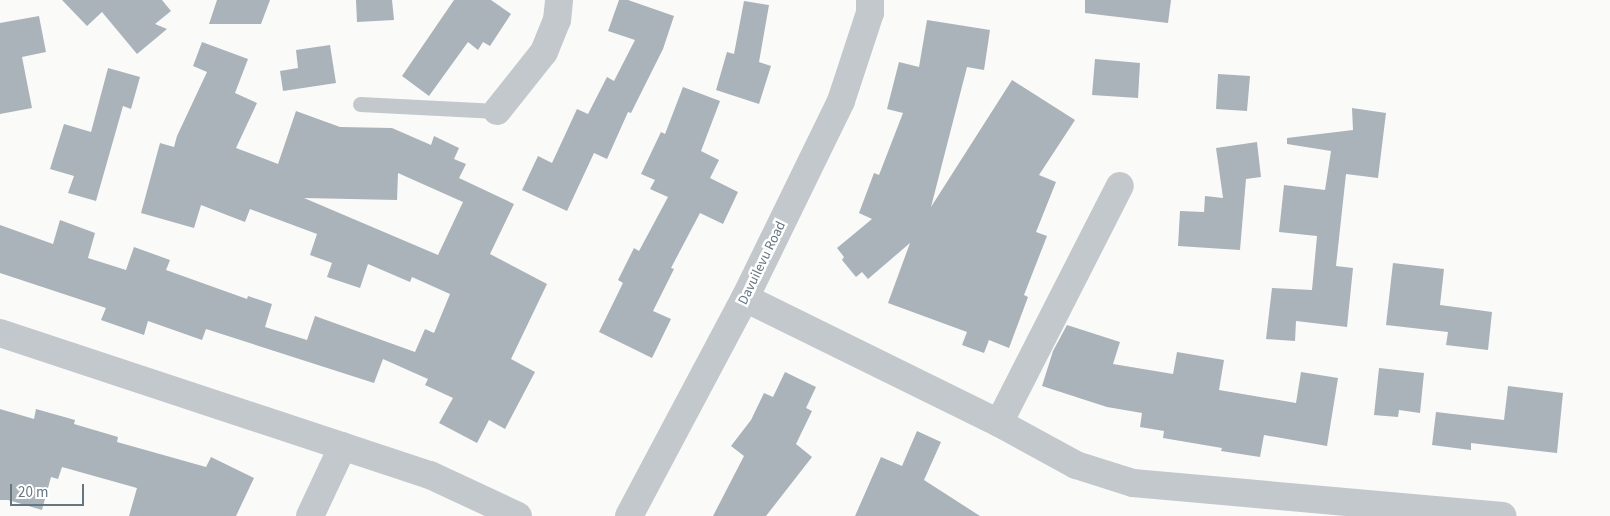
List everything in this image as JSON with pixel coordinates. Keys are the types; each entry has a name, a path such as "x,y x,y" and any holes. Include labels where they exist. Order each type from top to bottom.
{"street":[{"path":"497,111 544,52 557,20 559,0"},
{"name":"Davuilevu Road","path":"629,516 745,298 841,101 870,13 870,0"},
{"path":"999,423 1120,186"},
{"path":"745,298 999,423 1076,464 1133,483 1268,506 1503,516"},
{"path":"0,333 430,475 518,516"},
{"path":"310,516 344,446"}],"lane":[{"path":"360,104 497,111"}],"building":[{"path":"62,0 162,0 171,11 155,24 167,29 137,54 102,12 87,26"},
{"path":"217,0 270,0 261,24 209,24"},
{"path":"356,0 392,0 394,20 357,22"},
{"path":"454,0 491,0 511,14 490,46 483,42 478,50 468,42 429,96 402,76"},
{"path":"619,0 628,0 674,16 663,49 631,113 628,112 607,159 594,153 567,211 522,190 538,156 552,163 577,109 588,114 607,77 614,81 635,40 608,31"},
{"path":"1085,0 1171,0 1168,23 1085,13"},
{"path":"744,1 769,5 759,62 771,66 759,104 716,90 727,52 734,54"},
{"path":"39,16 46,52 22,57 32,108 0,114 0,23"},
{"path":"927,20 990,30 984,70 967,67 931,207 1012,80 1075,120 1039,175 1056,182 1036,232 1047,236 1024,295 1028,297 1009,348 989,340 984,353 962,345 967,332 888,303 910,243 868,279 862,272 856,277 842,260 844,257 837,248 872,219 859,213 874,173 879,175 903,113 887,109 899,62 919,67"},
{"path":"202,42 248,59 235,93 257,103 236,148 278,164 296,111 340,127 392,128 431,145 434,136 459,148 454,159 466,164 459,178 514,204 490,254 547,284 511,359 535,372 505,429 489,420 477,443 439,423 453,398 425,385 428,379 383,359 374,383 206,329 202,340 148,321 144,335 101,320 106,308 0,273 0,225 53,244 60,220 95,233 88,258 126,270 134,247 170,260 166,270 247,299 248,296 272,304 265,327 307,340 315,316 415,352 425,329 434,333 450,294 412,277 410,282 368,264 360,288 327,277 332,263 310,255 317,234 250,209 245,222 201,205 194,228 141,213 160,143 174,147 177,136 207,72 193,66","holes":["398,173 463,202 438,255 304,198 397,200"]},
{"path":"330,45 336,83 283,91 280,71 298,68 296,50"},
{"path":"1095,59 1140,63 1138,98 1092,95"},
{"path":"108,68 140,77 131,109 123,106 96,201 68,193 74,176 50,169 64,124 91,132"},
{"path":"1218,74 1250,76 1247,111 1216,109"},
{"path":"683,87 720,101 701,151 719,160 710,178 738,192 723,224 700,213 671,268 674,269 653,311 671,319 652,358 599,332 623,283 618,280 634,248 639,251 668,197 650,189 655,180 641,174 661,132 665,134"},
{"path":"1352,108 1386,113 1378,178 1346,174 1336,266 1353,268 1347,327 1296,321 1295,341 1266,339 1272,288 1312,290 1317,236 1279,232 1284,185 1325,190 1331,151 1287,144 1287,138 1353,130"},
{"path":"1257,142 1261,177 1246,179 1240,250 1178,246 1180,211 1204,212 1205,196 1223,198 1216,148"},
{"path":"1393,263 1444,269 1440,305 1492,312 1488,350 1446,345 1448,332 1386,325"},
{"path":"1067,325 1120,342 1113,364 1173,374 1177,352 1224,360 1219,390 1296,403 1301,372 1338,378 1327,446 1264,435 1260,457 1221,451 1222,448 1163,438 1164,431 1140,427 1142,413 1107,407 1042,386 1053,351"},
{"path":"1379,368 1424,373 1420,413 1399,410 1398,417 1374,415"},
{"path":"785,372 816,387 806,408 812,411 796,444 812,457 766,516 713,516 744,456 731,446 751,420 764,393 773,397"},
{"path":"1508,386 1563,393 1557,453 1471,443 1471,450 1432,445 1436,412 1504,420"},
{"path":"0,409 34,419 36,409 75,420 74,424 118,437 117,442 206,467 211,457 254,478 236,516 129,516 137,488 62,467 58,479 51,477 42,510 8,500 0,500"},
{"path":"917,431 941,442 924,480 980,516 855,516 881,457 902,466"}]}
